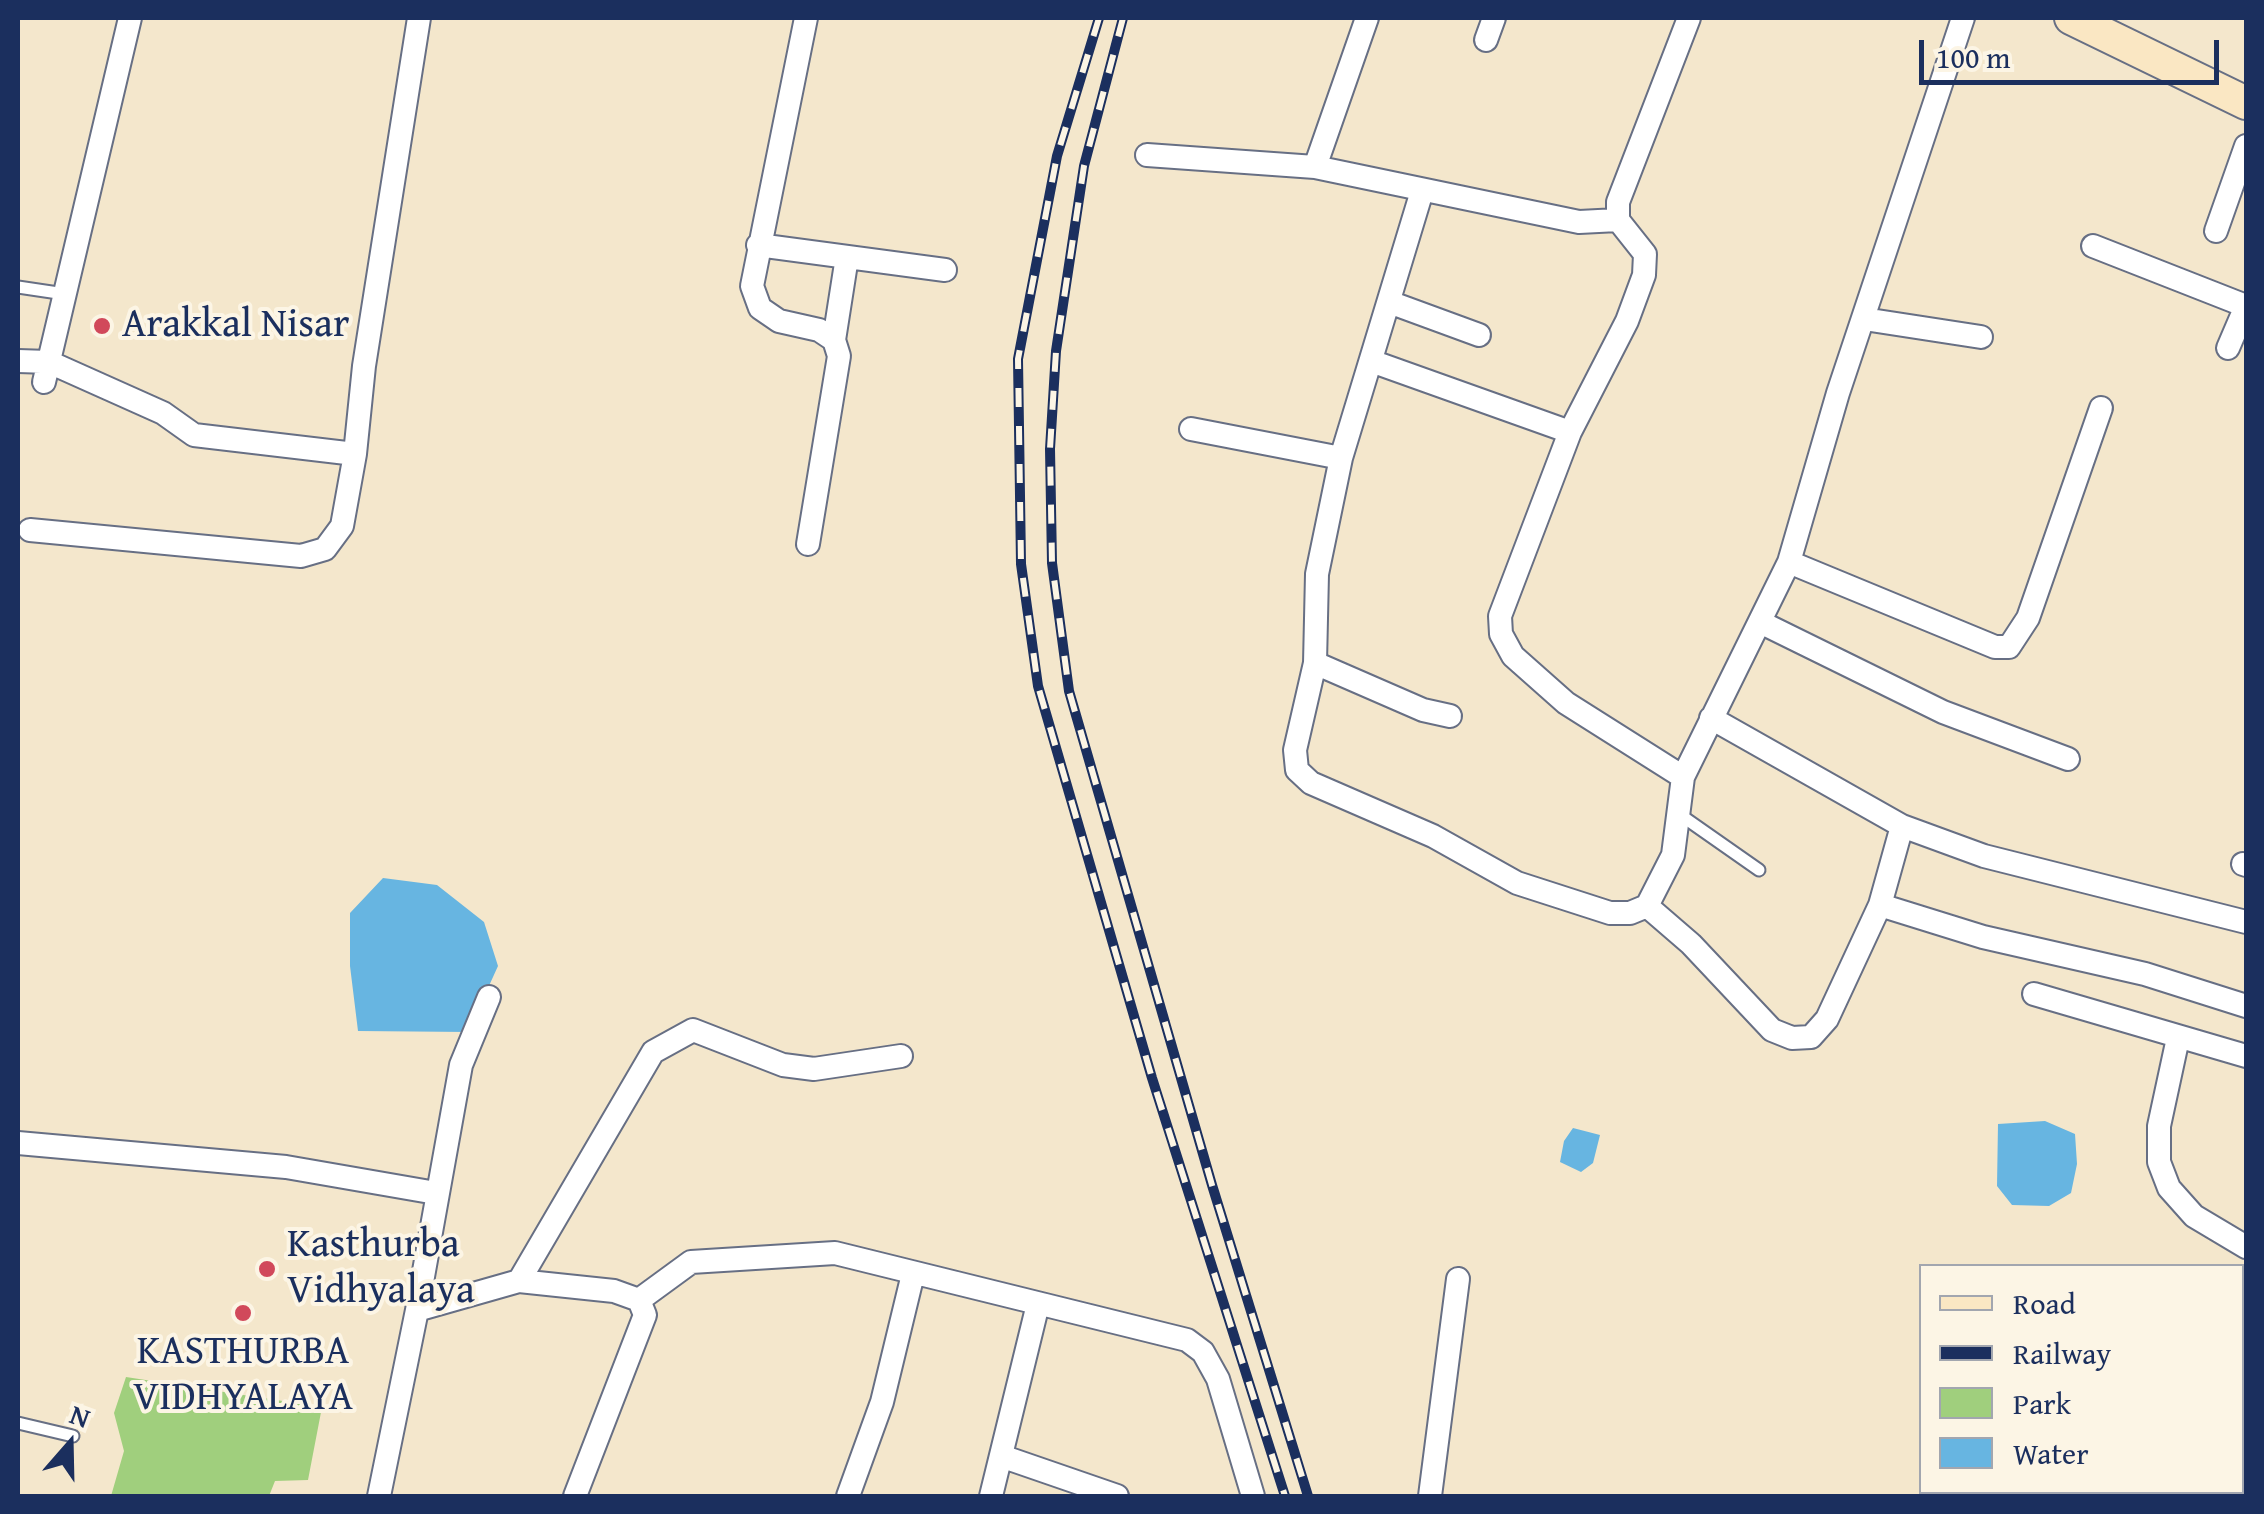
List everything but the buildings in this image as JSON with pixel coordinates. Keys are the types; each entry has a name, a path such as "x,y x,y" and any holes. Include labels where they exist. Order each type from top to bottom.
{"street":[{"path":"47,372 130,18"},
{"path":"30,530 301,556 325,549 342,526 355,454 364,366 419,18"},
{"path":"806,18 752,286 760,308 779,321 818,330 834,340"},
{"path":"1315,167 1367,18"},
{"path":"1683,777 1566,703 1513,656 1502,634 1500,616 1570,432 1627,321 1644,275 1645,254 1618,220 1628,168 1689,18"},
{"path":"1422,191 1341,458 1317,574 1315,663 1294,750 1297,770 1311,783 1434,836 1517,883 1610,913 1630,914 1647,906 1673,855 1683,777 1789,562 1963,18"},
{"path":"2071,18 2246,103"},
{"path":"2216,231 2246,146"},
{"path":"1147,156 1315,167 1579,222 1618,220"},
{"path":"758,246 945,270"},
{"path":"2093,246 2246,306 2228,348"},
{"path":"808,544 839,356 834,340 848,257"},
{"path":"1388,302 1478,335"},
{"path":"1864,318 1981,337"},
{"path":"1371,360 1570,432"},
{"path":"18,361 163,413 194,435 355,454"},
{"path":"1789,562 1995,647 2009,647 2028,618 2101,408"},
{"path":"1191,429 1341,458"},
{"path":"1760,622 1943,712 2068,758"},
{"path":"1315,663 1423,710 1450,716"},
{"path":"1712,718 1902,826 1984,856 2246,922"},
{"path":"1647,906 1772,1030 1792,1038 1810,1037 1827,1019 1880,905 1902,826"},
{"path":"1880,905 1983,937 2144,974 2246,1006"},
{"path":"2034,994 2246,1056"},
{"path":"380,1496 461,1065 490,997"},
{"path":"519,1281 653,1052 672,1038 693,1030 783,1066 814,1069 901,1056"},
{"path":"2178,1038 2158,1126 2159,1162 2168,1188 2194,1216 2246,1248"},
{"path":"18,1143 286,1166 436,1193"},
{"path":"639,1300 692,1262 835,1253 1187,1340 1204,1352 1218,1379 1252,1496"},
{"path":"848,1496 882,1402 913,1274"},
{"path":"1430,1496 1458,1279"},
{"path":"417,1310 519,1281 614,1291 639,1300 646,1314 635,1349 575,1496"},
{"path":"991,1496 1038,1304"},
{"path":"1001,1456 1117,1496"}],"lane":[{"path":"18,287 65,294"},
{"path":"1678,814 1759,870"},
{"path":"18,1424 73,1436"}],"green space":[{"path":"126,1377 322,1407 308,1480 275,1481 269,1496 111,1496 124,1451 114,1413"}],"water":[{"path":"383,878 437,885 484,922 498,966 468,1032 358,1031 350,966 350,913"},
{"path":"2045,1121 2075,1134 2077,1164 2071,1193 2049,1206 2012,1205 1997,1186 1998,1124"},
{"path":"1573,1128 1600,1135 1593,1163 1581,1172 1560,1162 1564,1141"}],"railway":[{"path":"1099,18 1057,156 1018,359 1021,564 1038,686 1152,1078 1285,1496"},
{"path":"1123,18 1084,166 1056,351 1050,449 1052,563 1069,691 1212,1185 1308,1496"}],"place":[{"name":"Arakkal Nisar","path":"102,326"},
{"name":"Kasthurba Vidhyalaya","path":"267,1269"},
{"name":"KASTHURBA VIDHYALAYA","path":"243,1313"}]}
